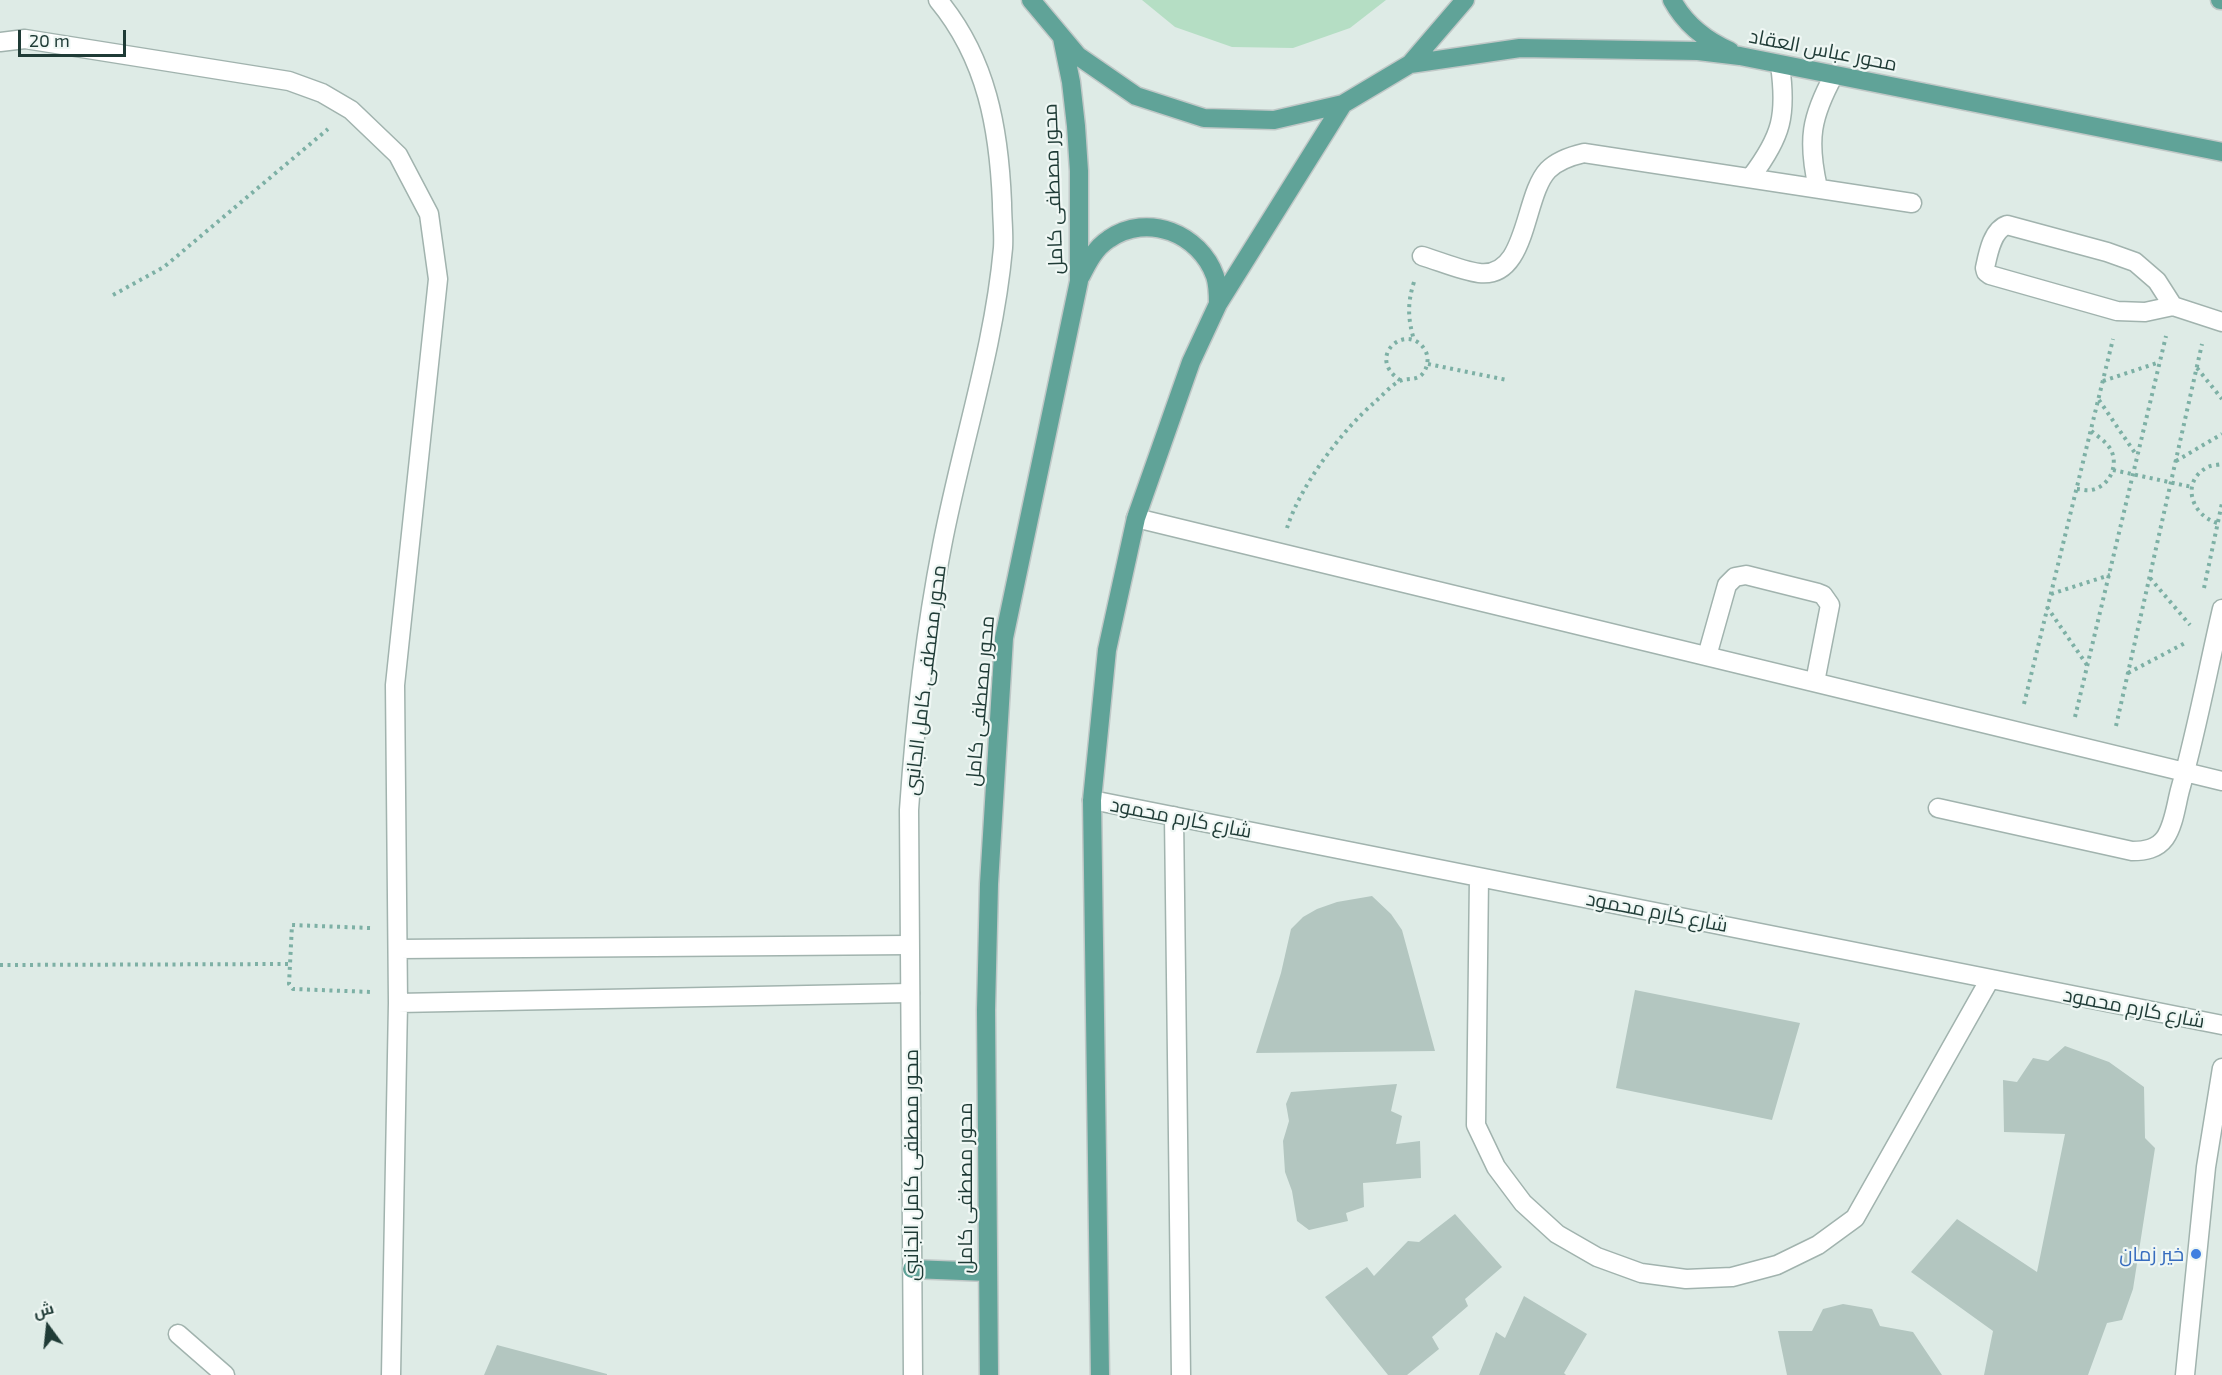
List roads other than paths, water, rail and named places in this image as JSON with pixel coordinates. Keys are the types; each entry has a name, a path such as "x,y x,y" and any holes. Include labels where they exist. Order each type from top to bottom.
{"main road":[{"path":"1032,0 1078,56 1136,96 1204,118 1274,120 1343,104 1410,64 1465,0"},
{"path":"1671,0 1695,30 1716,45 1740,56"},
{"name":"محور مصطفى كامل","path":"989,1375 986,1010 995,757 1004,638 1079,280 1079,182 1076,126 1062,38"},
{"name":"محور عباس العقاد","path":"1410,64 1520,48 1698,51 1740,56 2222,152"},
{"path":"1100,1375 1092,800 1107,650 1136,518 1191,362 1218,304 1343,104"},
{"path":"1079,280 1090,257 1109,238 1134,229 1160,228 1185,237 1204,255 1216,278 1218,304"},
{"path":"912,1269 988,1272"}],"street":[{"name":"محور مصطفى كامل الجانبى","path":"913,1375 909,810 915,722 926,634 942,543 981,381 1003,247 1000,156 988,94 967,43 940,3"},
{"path":"0,42 25,39 289,81 322,93 351,110 398,155 429,214 438,279 395,685 398,998 391,1375"},
{"path":"1751,177 1769,153 1781,124 1785,95 1780,65"},
{"path":"1818,188 1812,159 1812,129 1820,101 1834,75"},
{"path":"1422,256 1479,273 1493,272 1506,265 1515,255 1536,188 1548,171 1564,158 1584,153 1912,203"},
{"path":"2173,306 2157,281 2135,262 2107,252 2007,225 1998,229 1986,266 1986,272 1990,275 2117,311 2145,312 2173,306 2222,322"},
{"path":"1136,518 2222,781"},
{"path":"1707,656 1727,585 1735,577 1746,575 1818,593 1830,604 1815,682"},
{"path":"1938,808 2132,851 2144,851 2156,847 2170,828 2186,772 2222,609"},
{"name":"شارع كارم محمود","path":"1092,800 2222,1025"},
{"path":"1174,816 1181,1375"},
{"path":"1479,877 1476,1125 1496,1167 1523,1203 1557,1234 1597,1257 1641,1273 1686,1279 1732,1277 1777,1265 1818,1245 1855,1218 1990,979"},
{"path":"398,949 909,945"},
{"path":"398,998 910,993"},
{"path":"2186,1375 2206,1167 2222,1068"},
{"path":"178,1334 225,1375"}],"place":[{"name":"خير زمان","path":"2196,1254"}]}
